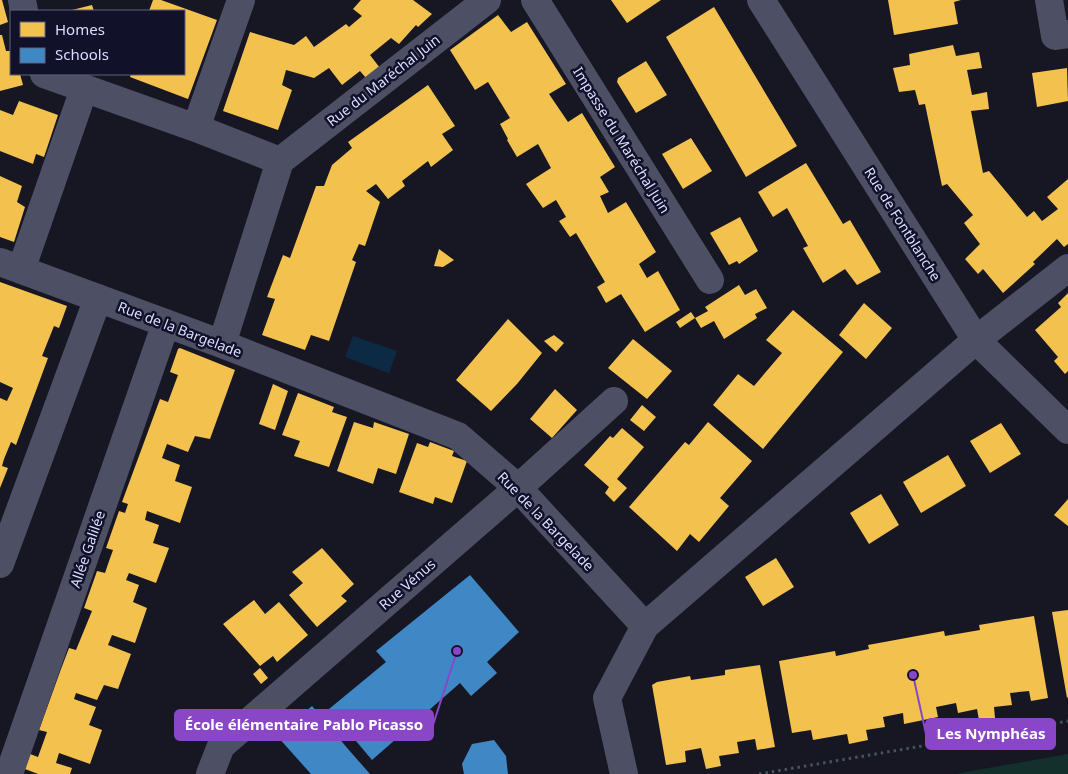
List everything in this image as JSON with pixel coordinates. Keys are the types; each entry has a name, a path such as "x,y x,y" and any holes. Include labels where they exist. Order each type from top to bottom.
{"street":[{"path":"196,128 241,0"},
{"name":"Rue du Maréchal Juin","path":"280,161 487,0"},
{"name":"Impasse du Maréchal Juin","path":"534,0 710,280"},
{"name":"Rue de Fontblanche","path":"761,0 976,340 1068,430"},
{"path":"1049,0 1055,36 1068,34"},
{"path":"47,75 196,128 280,161 222,344"},
{"path":"11,266 84,89"},
{"name":"Rue de la Bargelade","path":"11,266 222,344 458,436 518,488 645,626"},
{"path":"624,774 607,698 645,626 976,340 1068,268"},
{"path":"0,564 98,298"},
{"name":"Allée Galilée","path":"9,774 166,323"},
{"name":"Rue Vénus","path":"210,774 221,746 518,488 614,401"}],"path":[{"path":"758,774 1068,721"}],"green space":[{"path":"1068,754 1068,774 955,774"}],"water":[{"path":"353,336 397,351 389,373 345,357"}],"building: Homes":[{"path":"0,0 2,0 8,22 0,25"},
{"path":"153,0 161,0 217,20 188,99 130,77 131,75 185,75 185,10 149,10"},
{"path":"361,0 413,0 432,14 418,27 416,25 399,44 391,38 370,55 380,68 366,78 360,71 342,85 329,68 314,78 286,70 282,85 292,90 278,130 223,111 250,32 294,45 306,36 314,47 346,24 349,27 362,16 353,9"},
{"path":"611,0 661,0 627,23"},
{"path":"888,0 961,0 954,2 958,24 894,35"},
{"path":"92,5 94,10 72,10"},
{"path":"714,7 797,146 746,177 666,37"},
{"path":"498,15 511,32 527,22 566,84 549,94 568,122 582,113 615,167 600,177 609,192 600,196 608,213 626,202 656,252 639,264 647,278 658,271 680,310 645,332 621,294 606,303 597,287 605,282 576,233 570,237 559,221 566,217 556,200 543,208 526,184 551,168 538,144 517,157 500,124 510,118 488,82 475,90 450,50"},
{"path":"0,35 2,35 6,51 10,51 10,75 20,75 23,85 0,91"},
{"path":"953,45 956,56 979,52 982,68 967,70 972,95 987,92 989,109 971,111 983,173 989,171 1027,217 1034,211 1042,221 1058,209 1047,197 1068,179 1068,244 1064,247 1057,239 1033,262 1035,264 1003,293 983,269 978,274 965,259 980,244 964,223 973,215 947,184 942,186 925,104 919,105 915,90 899,92 893,68 910,65 909,54"},
{"path":"646,61 667,95 636,113 617,82 618,78"},
{"path":"1067,68 1068,101 1037,107 1032,73"},
{"path":"428,85 455,126 442,134 453,150 431,167 428,161 402,181 405,186 388,199 376,184 366,191 380,202 365,246 359,244 352,260 356,262 329,341 311,335 305,350 262,335 275,299 267,297 283,255 290,258 316,186 324,186 332,165 352,148 348,142"},
{"path":"19,101 58,115 44,157 36,154 33,164 0,151 0,110 13,115"},
{"path":"691,138 712,171 683,189 662,154"},
{"path":"806,163 843,224 850,220 881,272 857,285 845,269 823,283 803,248 808,246 787,208 773,217 758,192"},
{"path":"0,176 22,186 17,202 25,207 14,242 0,237"},
{"path":"740,217 758,251 739,264 737,261 729,265 710,233"},
{"path":"439,249 454,260 443,267 434,266"},
{"path":"0,282 67,306 59,328 54,326 42,356 48,358 16,445 11,442 4,459 2,466 8,468 0,488 0,398 7,401 13,388 0,382"},
{"path":"739,285 745,295 756,289 767,308 755,314 757,318 724,339 714,321 701,328 695,318 708,311 705,307"},
{"path":"1068,293 1068,371 1065,374 1054,361 1058,357 1035,330 1061,307 1058,303"},
{"path":"864,303 892,328 866,359 839,335"},
{"path":"793,310 843,352 763,449 713,405 738,374 754,386 782,353 766,340"},
{"path":"691,312 695,318 680,328 676,322"},
{"path":"508,319 542,353 517,384 491,411 456,380"},
{"path":"554,335 564,343 556,352 544,341"},
{"path":"633,339 672,371 647,399 608,368"},
{"path":"180,348 235,370 210,439 195,436 188,452 167,444 162,458 180,465 175,481 192,487 180,523 147,511 145,520 159,525 153,543 169,548 156,583 129,573 126,580 139,585 133,602 147,608 135,643 112,635 108,645 131,654 118,689 104,685 97,700 76,693 74,699 96,707 89,725 102,730 90,764 59,753 56,763 72,768 70,774 38,774 25,769 30,754 38,757 47,732 39,730 61,669 69,648 76,650 92,611 84,608 97,571 105,573 113,550 106,548 119,511 125,513 128,504 122,502 160,399 168,402 178,375 170,372"},
{"path":"273,384 288,391 275,430 259,424"},
{"path":"555,389 577,410 552,438 530,419"},
{"path":"298,393 334,407 332,412 347,417 329,467 294,456 300,441 282,435"},
{"path":"642,405 656,417 644,431 630,420"},
{"path":"354,422 373,428 374,422 409,434 396,474 378,468 373,484 337,471"},
{"path":"708,422 752,461 720,498 729,506 699,542 690,534 677,551 629,507 685,442 689,445"},
{"path":"1001,423 1021,454 990,473 970,441"},
{"path":"622,428 644,447 617,479 627,488 614,502 605,493 609,487 584,465 610,436 613,438"},
{"path":"430,442 454,451 452,456 467,461 452,503 435,497 433,504 399,492 417,443 428,447"},
{"path":"948,455 966,486 921,513 903,482"},
{"path":"881,494 899,525 869,544 850,513"},
{"path":"1068,499 1068,526 1054,515"},
{"path":"322,548 354,584 341,596 347,601 317,627 289,595 303,583 292,572"},
{"path":"776,558 794,587 763,606 745,577"},
{"path":"254,600 265,614 279,602 308,635 277,662 273,656 260,666 223,624"},
{"path":"1068,610 1068,697 1067,698 1052,612"},
{"path":"1034,616 1048,698 1031,701 1029,691 1010,693 1012,705 994,707 995,718 979,720 977,709 958,713 956,703 936,707 938,717 904,724 903,713 883,717 885,727 866,730 868,740 849,744 847,734 813,740 811,730 792,733 779,661 835,651 836,656 869,649 868,645 944,631 945,636 980,630 979,625"},
{"path":"760,665 775,747 757,750 755,739 737,742 739,753 719,756 721,766 706,769 701,748 685,751 686,762 666,765 652,685 657,682 690,676 691,680 725,675 725,670"},
{"path":"260,668 268,678 261,684 253,674"}],"building: Schools":[{"path":"470,575 519,632 487,662 497,673 471,696 460,683 372,760 329,709 386,662 376,651"},
{"path":"312,706 370,774 311,774 277,736"},
{"path":"494,740 506,756 508,774 464,774 462,764 472,744"}],"place":[{"name":"École élémentaire Pablo Picasso","path":"457,651"},
{"name":"Les Nymphéas","path":"913,675"}]}
